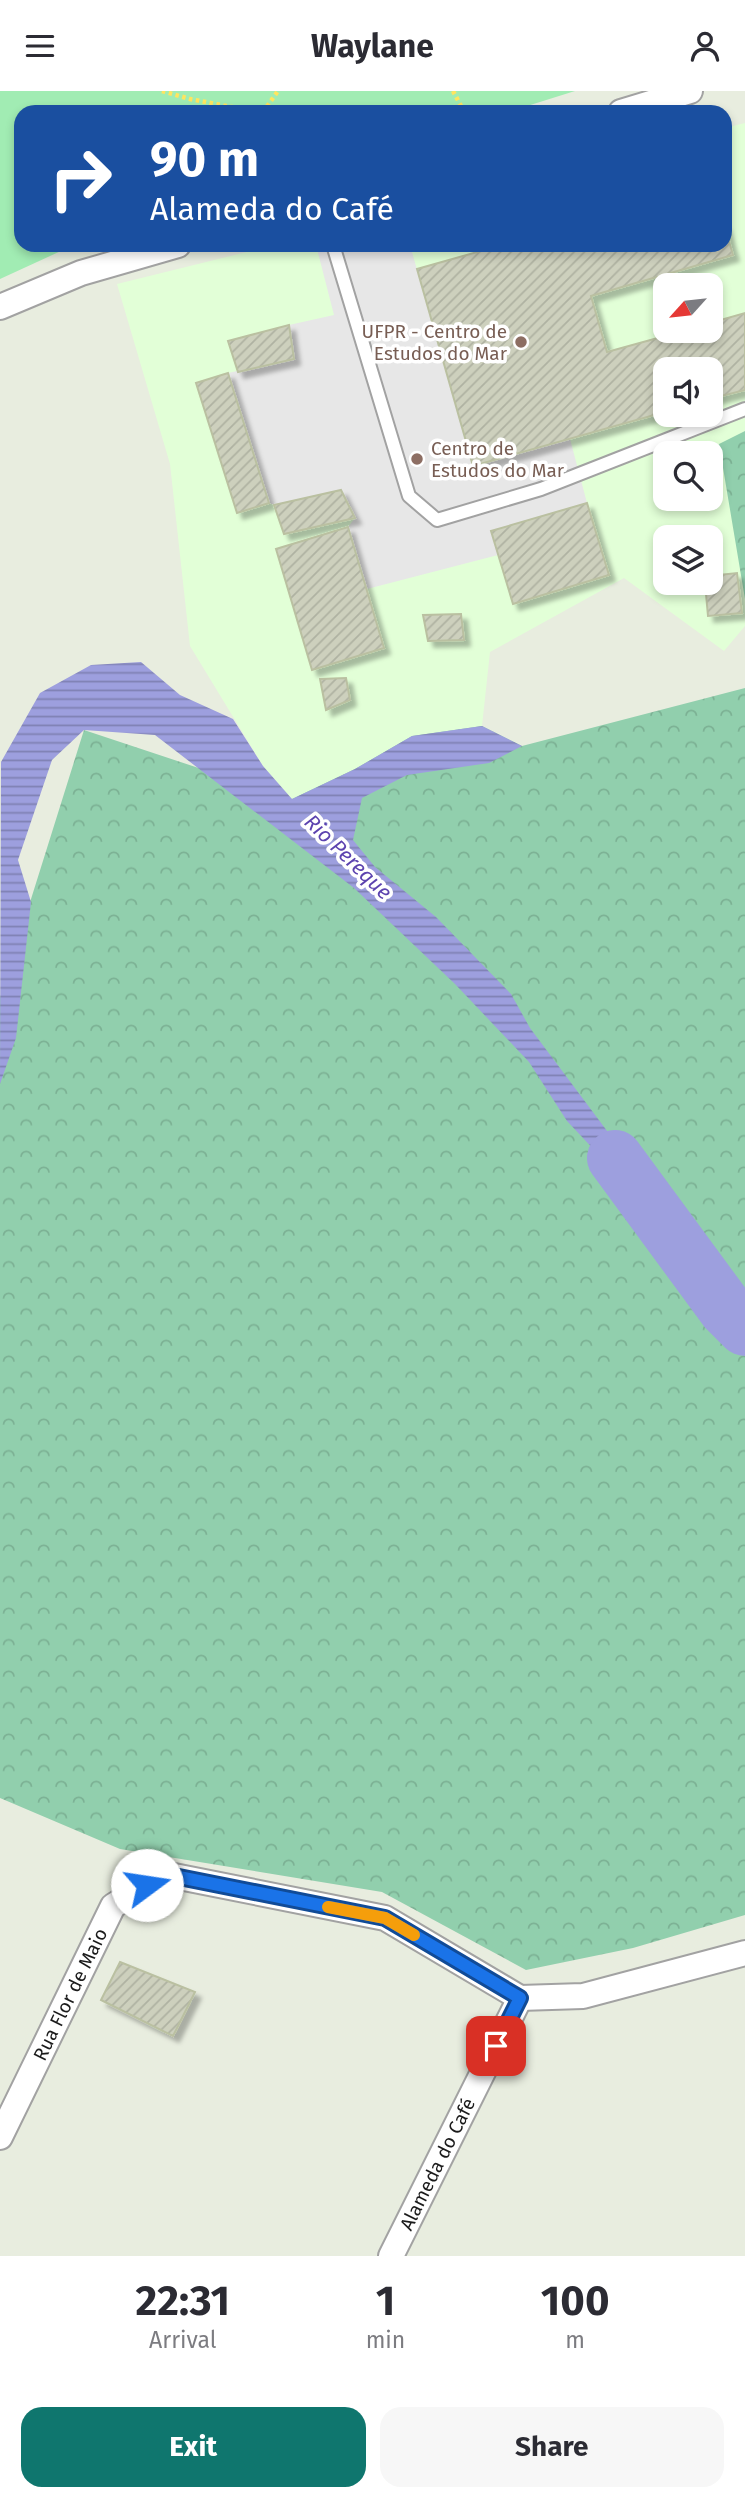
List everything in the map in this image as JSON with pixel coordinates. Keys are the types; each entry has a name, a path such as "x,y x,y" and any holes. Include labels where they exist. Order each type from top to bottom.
{"street":[{"path":"644,105 690,91"},
{"path":"0,307 81,273 154,252"},
{"name":"Rua Flor de Maio","path":"0,2137 113,1906 164,1874 385,1918 520,1998"},
{"path":"520,1998 583,1996 745,1953"},
{"name":"Alameda do Café","path":"391,2256 520,1998"}],"lane":[{"path":"335,252 410,496 437,520 541,489 745,409"}],"path":[{"path":"162,91 222,105"},
{"path":"266,105 278,91"}],"shaded area":[{"name":"Centro de Estudos do Mar","path":"745,123 745,431 723,443 653,441 653,511 723,511 723,460 745,541 745,626 724,651 624,578 490,652 482,726 412,736 355,769 292,800 263,766 190,646 170,464 117,284 247,252 732,252 732,126"},
{"path":"318,252 412,252 473,466 570,439 587,503 491,531 498,555 367,589 348,527 355,518 341,490 274,505 269,503 228,373 293,359 289,325 334,315"}],"green space":[{"path":"0,91 575,91 530,105 14,105 14,252 59,252 0,279"},
{"path":"745,431 745,599 723,468 723,442"},
{"path":"745,688 745,1915 633,1948 526,1970 382,1892 120,1849 0,1798 0,998 84,730 292,799 355,769 412,736 482,726 522,746"}],"water":[{"path":"141,662 180,695 233,719 263,766 292,799 355,769 412,736 482,726 522,746 489,763 407,775 362,798 353,840 375,867 436,917 511,994 530,1028 646,1183 745,1299 745,1325 662,1222 567,1121 529,1062 455,984 354,888 155,735 84,730 52,760 18,860 31,902 16,1038 0,1084 1,762 40,693 91,665"}],"building":[{"name":"UFPR - Centro de Estudos do Mar","path":"477,252 732,252 733,255 671,273 653,273 653,278 591,296 607,352 653,339 653,343 723,343 723,319 745,313 745,390 723,396 723,357 653,357 653,415 473,466 417,269"},
{"path":"289,325 294,359 238,372 228,341"},
{"path":"228,373 269,503 237,513 196,383"},
{"path":"341,490 355,518 284,534 274,505"},
{"path":"587,503 609,575 513,604 491,531"},
{"path":"348,527 384,648 312,670 276,549"},
{"path":"737,573 742,613 708,616 706,595 723,595 723,575"},
{"path":"461,614 464,640 428,641 423,615"},
{"path":"346,678 350,700 326,710 320,679"},
{"path":"120,1962 195,1992 173,2036 101,2000"}],"waterway":[{"name":"Rio Pereque","path":"615,1158 726,1309 745,1328"}],"slow traffic":[{"path":"328,1907 385,1918 414,1935"}],"place":[{"name":"UFPR - Centro de Estudos do Mar","path":"521,342"},
{"name":"Centro de Estudos do Mar","path":"417,459"}],"route":[{"path":"147,1885 164,1874 385,1918 520,1998 496,2046"}]}
